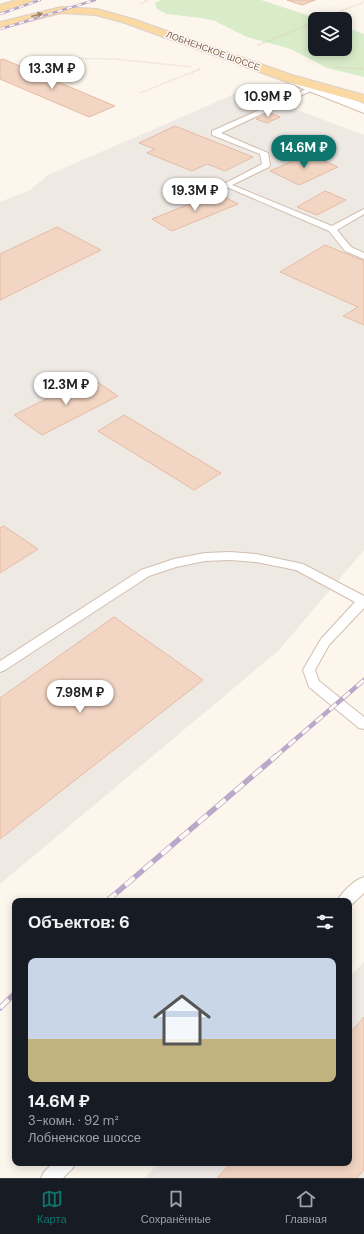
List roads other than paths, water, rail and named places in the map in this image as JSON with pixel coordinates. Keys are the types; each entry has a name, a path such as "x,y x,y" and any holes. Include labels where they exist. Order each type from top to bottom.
{"main road":[{"path":"0,9 24,0"},
{"path":"101,1 107,8 129,20"},
{"path":"0,26 61,10 97,12 129,20"},
{"name":"ЛОБНЕНСКОЕ ШОССЕ","path":"129,20 288,78 364,109"},
{"path":"288,78 364,99"}],"lane":[{"path":"313,88 214,133 264,153 266,165 226,185 332,229 348,249 364,256"},
{"path":"332,229 364,211"},
{"path":"0,667 145,573 174,563 205,557 230,556 256,558 299,567 363,601 325,642 309,670 314,684 364,724"},
{"path":"348,898 364,883"},
{"path":"50,1178 63,1166"}],"railway":[{"path":"0,14 40,0"},
{"path":"0,29 95,0"},
{"path":"275,757 364,680"},
{"path":"110,898 276,756"},
{"path":"0,1008 12,996"}]}
